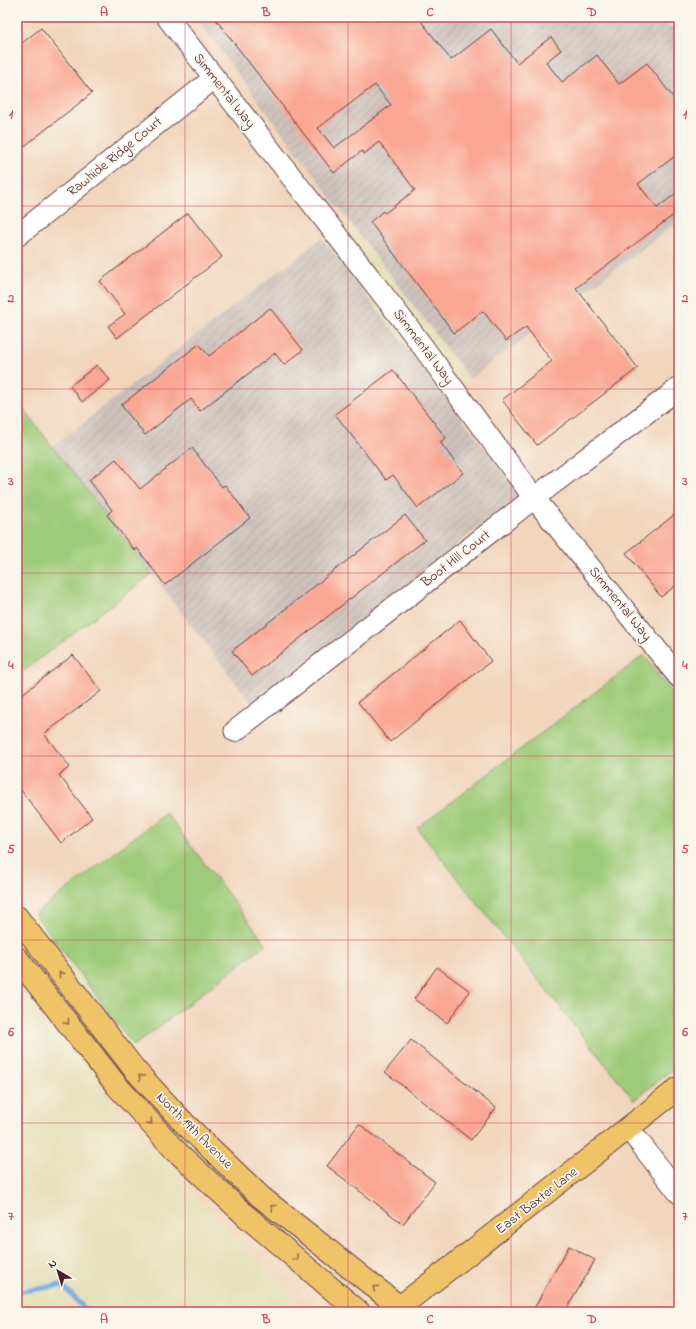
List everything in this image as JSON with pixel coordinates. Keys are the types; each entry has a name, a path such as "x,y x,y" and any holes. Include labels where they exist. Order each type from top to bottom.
{"main road":[{"name":"North 19th Avenue","path":"17,917 134,1070 184,1123 261,1197 399,1310"},
{"name":"North 19th Avenue","path":"17,958 117,1086 175,1150 246,1216 359,1312"},
{"name":"East Baxter Lane","path":"399,1310 679,1088"}],"street":[{"name":"Simmental Way","path":"167,17 409,328 534,498 679,677"},
{"name":"Rawhide Ridge Court","path":"17,236 214,79"},
{"name":"Boot Hill Court","path":"234,731 534,498 679,388"},
{"path":"629,1128 679,1193"}],"shaded area":[{"path":"17,17 195,17 348,220 322,238 53,446 17,401"},
{"path":"195,17 651,17 679,30 679,221 470,379"},
{"path":"679,221 679,702 643,655 634,1100 679,1064 679,1312 310,1312 303,1307 232,1234 132,1127 93,1077 266,943 166,813 35,914 17,891 17,676 152,574 252,704 521,495 446,399 470,379"},
{"path":"322,238 521,495 252,704 53,446"}],"green space":[{"path":"17,401 152,574 17,676"},
{"path":"644,655 679,702 679,1064 634,1100 417,828"},
{"path":"166,813 266,944 134,1046 35,914"}],"building":[{"path":"214,17 418,17 451,60 491,29 517,63 551,37 561,50 546,62 562,82 597,55 619,84 647,63 679,105 679,153 638,184 657,208 679,191 679,211 576,288 638,368 537,445 502,400 552,361 526,327 506,341 483,311 454,333 370,222 383,211 385,213 415,190 379,142 364,154 362,151 334,173","holes":["375,85 391,105 334,148 318,128"]},
{"path":"41,28 92,93 17,152 17,47"},
{"path":"188,213 222,257 117,338 108,326 125,314 100,281"},
{"path":"270,308 303,350 284,365 275,353 200,411 191,399 145,435 121,405 199,344 209,356"},
{"path":"97,365 110,380 82,402 70,386"},
{"path":"393,370 446,438 440,442 463,473 418,508 393,475 386,480 335,414"},
{"path":"192,448 222,487 225,485 250,518 165,585 137,548 135,551 107,515 112,510 89,480 116,459 140,489"},
{"path":"679,511 679,583 661,597 626,553"},
{"path":"405,515 425,540 252,676 232,651"},
{"path":"460,620 491,661 390,742 358,702"},
{"path":"73,655 101,691 44,734 70,767 59,775 92,818 61,843 17,785 17,698"},
{"path":"437,967 470,991 447,1023 414,999"},
{"path":"411,1040 496,1108 471,1140 385,1072"},
{"path":"359,1124 435,1182 403,1224 327,1166"},
{"path":"569,1246 595,1260 565,1312 532,1312"}],"waterway":[{"path":"17,1289 18,1292 62,1285 88,1312"}]}
